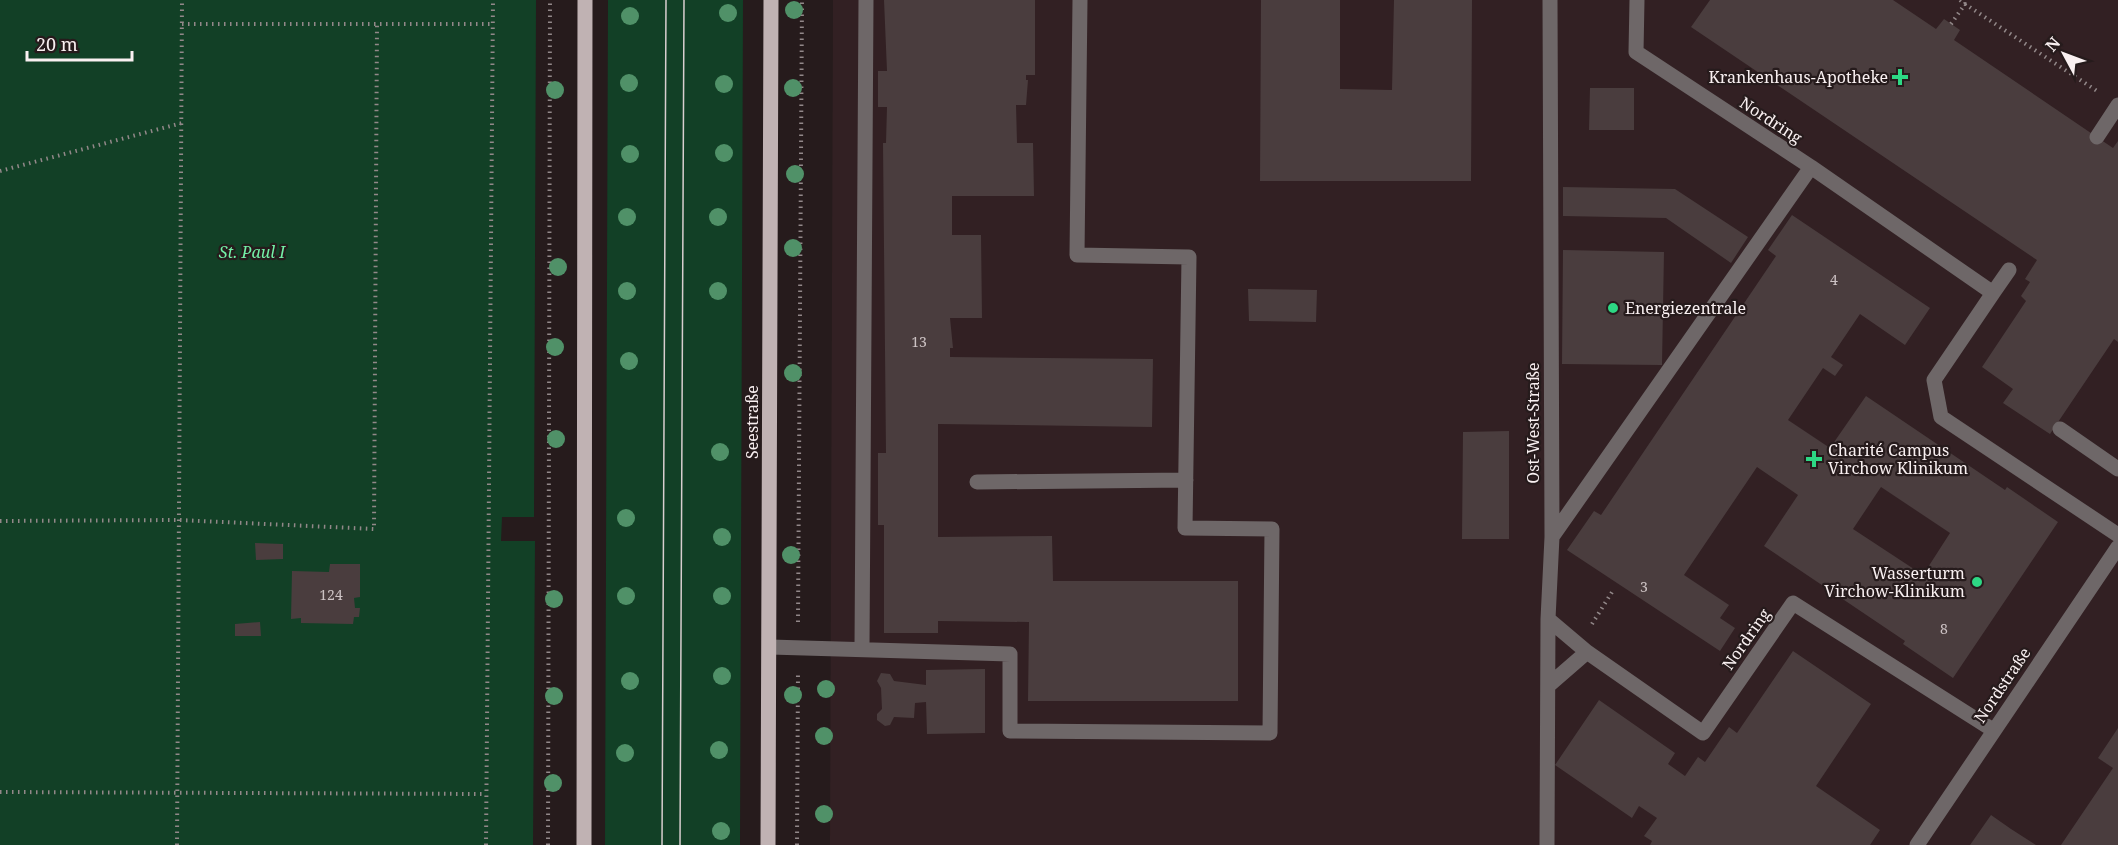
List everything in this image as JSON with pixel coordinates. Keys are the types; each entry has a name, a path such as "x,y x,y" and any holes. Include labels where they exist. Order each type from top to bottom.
{"main road":[{"path":"584,845 585,0"},
{"name":"Seestraße","path":"768,845 771,0"}],"lane":[{"path":"862,648 866,0"},
{"path":"770,647 1010,654 1010,731 1270,733 1272,528 1185,528 1189,257 1077,255 1080,0"},
{"name":"Ost-West-Straße","path":"1547,845 1548,619 1552,537 1550,0"},
{"name":"Nordring","path":"1637,0 1636,52 1810,167 1993,293"},
{"path":"2097,137 2118,105"},
{"path":"1552,537 1810,167"},
{"path":"2009,270 1934,380 1941,417 2118,535"},
{"path":"2060,429 2118,469"},
{"path":"977,482 1186,480"},
{"name":"Nordstraße","path":"1917,845 2118,547"},
{"name":"Nordring","path":"1583,648 1703,733 1793,603 1993,730"},
{"path":"1548,619 1583,648 1549,685"}],"path":[{"path":"177,845 182,0"},
{"path":"486,845 493,0"},
{"path":"548,845 550,0"},
{"path":"797,845 801,0"},
{"path":"1960,0 2118,105"},
{"path":"1951,24 1966,2"},
{"path":"182,24 493,24"},
{"path":"0,521 179,520 374,530 377,24"},
{"path":"0,171 182,123"},
{"path":"1583,648 1612,592"},
{"path":"0,792 486,794"}],"shaded area":[{"path":"833,0 2118,0 2118,845 830,845"}],"green space":[{"name":"St. Paul I","path":"0,0 536,0 534,517 502,517 501,541 535,541 533,845 0,845"},
{"path":"608,0 743,0 740,845 605,845"}],"building":[{"path":"884,0 1035,0 1035,75 1026,75 1026,80 1028,80 1026,105 1016,105 1017,143 1033,143 1034,196 952,196 952,235 981,235 982,318 950,318 953,348 950,348 950,357 1153,359 1152,427 938,424 938,537 1052,536 1053,581 1238,581 1238,701 1028,701 1029,622 938,621 938,633 884,633 884,525 878,525 878,453 886,453 883,143 886,143 887,107 878,107 878,71 887,71"},
{"path":"1261,0 1340,0 1340,89 1392,90 1394,0 1472,0 1471,181 1260,181"},
{"path":"1710,0 1893,0 1936,29 1944,19 1960,30 1954,40 2113,148 2118,141 2118,342 2114,339 2050,434 2003,403 2013,389 1982,367 2026,301 2021,296 2030,282 2025,279 2037,260 1691,27"},
{"path":"1590,88 1634,88 1634,130 1589,130"},
{"path":"1563,187 1675,189 1748,237 1731,263 1666,218 1563,216"},
{"path":"1792,215 1930,308 1905,345 1860,314 1831,357 1843,365 1835,376 1823,368 1788,420 1830,448 1866,396 2005,490 2007,487 2058,522 1953,678 1903,644 1905,641 1764,546 1798,495 1757,467 1684,575 1729,605 1720,618 1735,628 1720,651 1567,550 1594,511 1601,515 1776,256 1768,250","holes":["1881,487 1950,533 1923,575 1853,529"]},
{"name":"Energiezentrale","path":"1563,250 1664,252 1662,365 1562,364"},
{"path":"1248,289 1317,290 1316,322 1249,321"},
{"path":"1509,431 1509,539 1462,539 1463,432"},
{"path":"255,543 283,544 283,559 256,560"},
{"path":"330,564 360,564 360,597 354,598 355,608 360,608 359,617 354,617 353,624 301,623 301,618 291,619 292,571 329,572"},
{"path":"260,622 261,636 235,636 235,624"},
{"path":"1793,651 1871,704 1816,786 1880,830 1870,845 1650,845 1652,841 1644,836 1657,818 1639,806 1632,818 1555,765 1599,700 1675,753 1668,764 1685,776 1698,757 1705,762 1729,727 1737,733"},
{"path":"985,669 985,733 927,734 926,702 915,703 914,718 894,717 890,725 885,726 877,720 877,714 882,709 881,688 877,681 881,673 890,674 894,681 926,685 926,670"},
{"path":"2118,728 2118,845 2061,845 2113,768 2098,758"},
{"path":"1991,815 2011,829 2036,845 1970,845"}],"tram line":[{"path":"662,845 666,0"},
{"path":"680,845 684,0"}],"place":[{"name":"Krankenhaus-Apotheke","path":"1900,77"},
{"name":"Energiezentrale","path":"1613,308"},
{"name":"Charité Campus Virchow Klinikum","path":"1814,459"},
{"name":"Wasserturm Virchow-Klinikum","path":"1977,582"}]}
